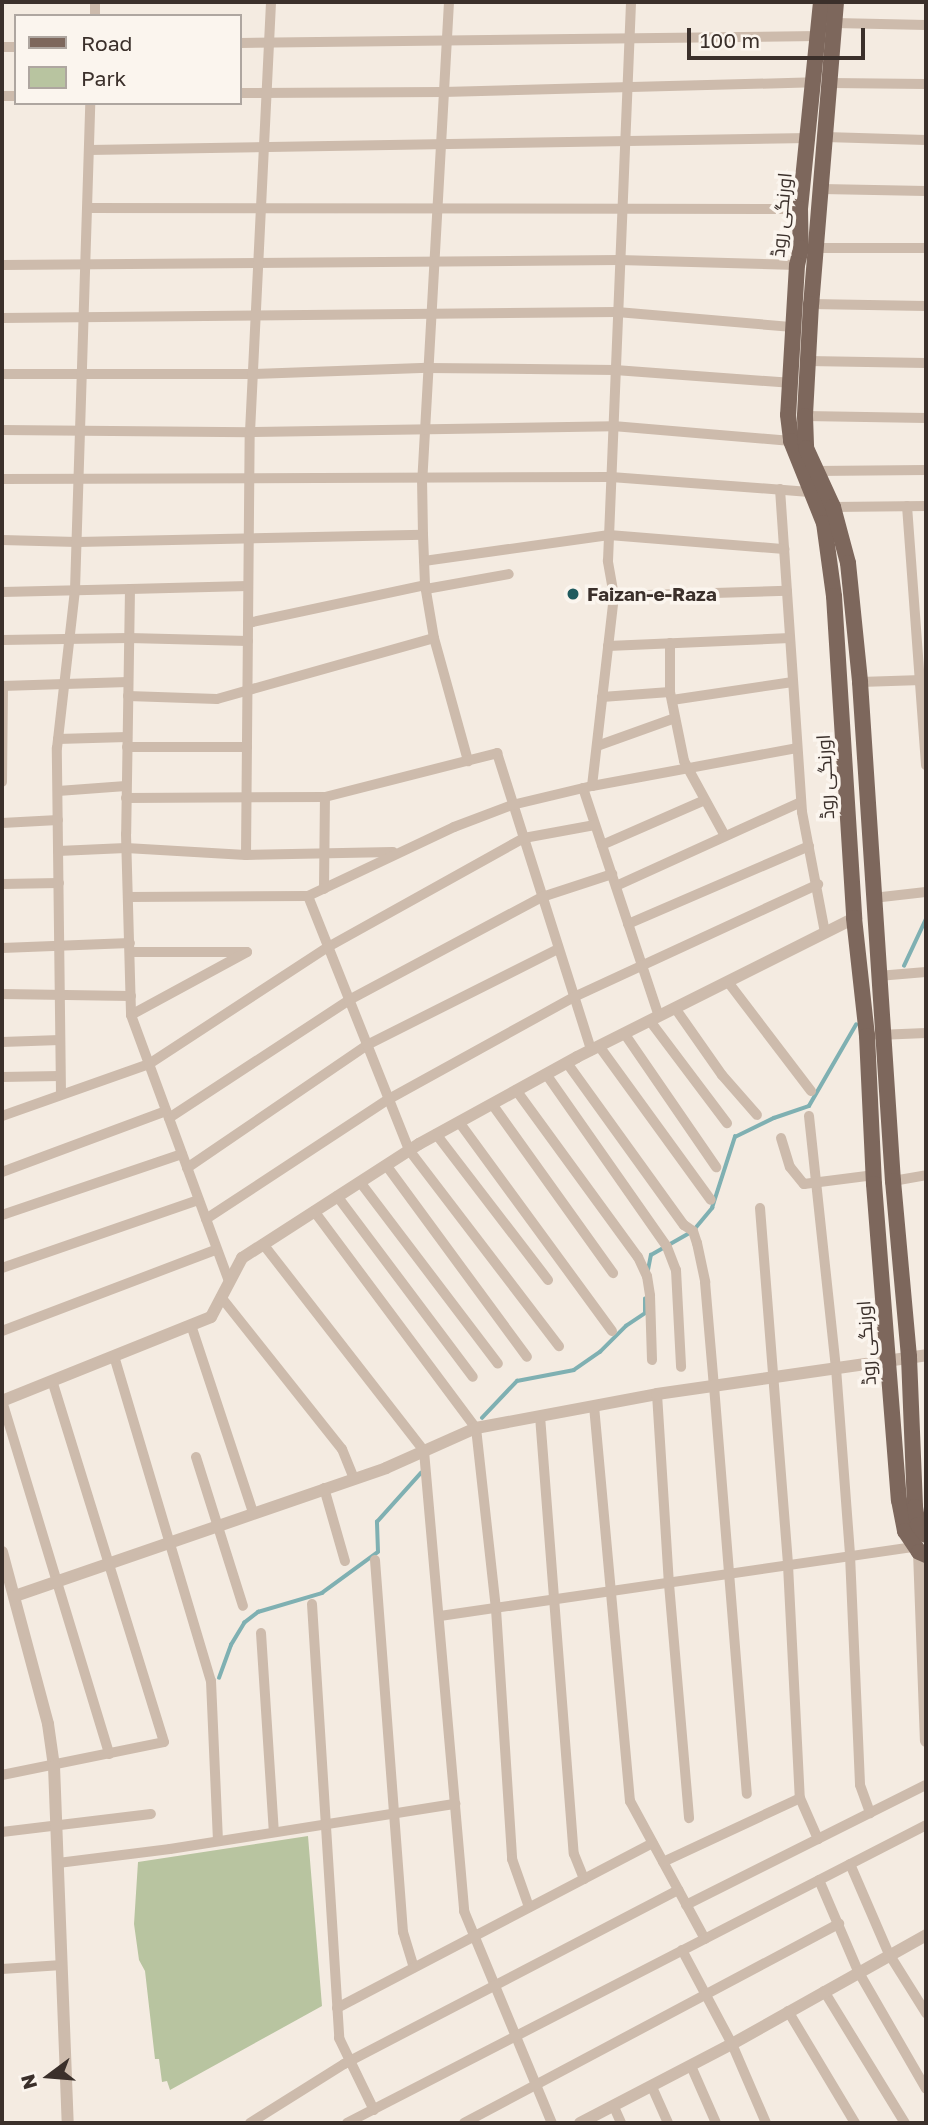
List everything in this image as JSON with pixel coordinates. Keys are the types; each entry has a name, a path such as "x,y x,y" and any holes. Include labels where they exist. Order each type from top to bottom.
{"main road":[{"name":"اورنگی روڈ","path":"821,2 819,36 822,82"},
{"name":"اورنگی روڈ","path":"836,2 835,23 822,82 817,138 800,209 809,248 811,304 805,416 806,448 833,507 848,563 860,682 878,976 874,1175 899,1500 905,1531 921,1547"},
{"name":"اورنگی روڈ","path":"817,138 822,189 809,248 797,265 788,415 791,441 824,523 834,596 854,918 875,1035 893,1181 909,1357 915,1507 921,1547"}],"street":[{"path":"246,855 250,432 271,2"},
{"path":"449,2 422,478 423,535 426,587 434,638 468,761"},
{"path":"631,2 608,561 614,596 597,746 588,787 595,825 642,965 655,1018 727,1124"},
{"path":"835,23 926,25"},
{"path":"242,43 819,36"},
{"path":"242,93 443,92 822,82 926,84"},
{"path":"61,1094 58,739 75,590 90,105"},
{"path":"89,150 817,138 926,140"},
{"path":"822,189 926,191"},
{"path":"88,208 800,209"},
{"path":"809,248 926,248"},
{"path":"2,265 619,260 797,265"},
{"path":"811,304 926,306"},
{"path":"2,318 617,312 793,327"},
{"path":"808,361 926,363"},
{"path":"2,374 252,374 428,368 615,369 790,383"},
{"path":"805,416 926,418"},
{"path":"2,430 250,432 613,426 791,441"},
{"path":"815,471 926,470"},
{"path":"2,479 611,477 812,492"},
{"path":"780,489 801,802 825,933"},
{"path":"906,506 923,683 926,765"},
{"path":"833,507 926,506"},
{"path":"2,540 77,542 423,535"},
{"path":"424,561 609,536 784,549"},
{"path":"248,624 426,587 509,574"},
{"path":"2,592 248,586"},
{"path":"130,589 126,848 131,1015 215,1250 229,1282"},
{"path":"614,596 787,591"},
{"path":"2,640 129,638 248,642"},
{"path":"128,696 217,699 434,638"},
{"path":"608,646 790,638"},
{"path":"670,643 671,696 687,768 725,836"},
{"path":"2,782 3,686 128,682"},
{"path":"602,697 671,696 793,682"},
{"path":"860,682 923,683"},
{"path":"597,746 675,718"},
{"path":"58,739 247,747"},
{"path":"128,897 308,897 454,827 512,805 588,787 797,748"},
{"path":"58,791 247,799 325,797 496,753 574,997 595,1048 712,1200"},
{"path":"324,889 325,797"},
{"path":"602,845 705,800"},
{"path":"616,886 801,802"},
{"path":"2,823 58,820"},
{"path":"2,1116 149,1064 328,947 524,838 595,825"},
{"path":"628,924 809,846"},
{"path":"58,851 126,848 246,855 399,852"},
{"path":"2,1172 167,1114 349,1000 542,897 612,874"},
{"path":"2,884 58,883"},
{"path":"206,1219 389,1099 574,997 818,884"},
{"path":"873,898 926,892"},
{"path":"308,897 409,1150 559,1346"},
{"path":"108,1754 59,1580 2,1401 211,1317 242,1258 409,1150 566,1063 854,918"},
{"path":"2,948 59,945 247,952 131,1015"},
{"path":"187,1168 368,1045 558,949"},
{"path":"878,976 926,972"},
{"path":"728,982 811,1091"},
{"path":"2,994 131,996"},
{"path":"675,1008 722,1075 757,1115"},
{"path":"875,1035 926,1033"},
{"path":"624,1034 716,1167"},
{"path":"2,1042 60,1040"},
{"path":"566,1063 684,1225 692,1231 705,1282 747,1794"},
{"path":"546,1074 667,1247 676,1270 681,1367"},
{"path":"2,1077 60,1076"},
{"path":"516,1090 638,1258 647,1276 650,1296 652,1360"},
{"path":"492,1104 613,1273"},
{"path":"808,1116 835,1368 850,1556 860,1785 870,1813"},
{"path":"459,1122 612,1331"},
{"path":"436,1134 548,1280"},
{"path":"781,1138 790,1167 804,1184 874,1175"},
{"path":"2,1215 182,1154"},
{"path":"386,1165 527,1357"},
{"path":"893,1181 926,1175"},
{"path":"360,1182 498,1364"},
{"path":"337,1196 473,1377"},
{"path":"2,1268 198,1200"},
{"path":"760,1208 788,1565 800,1798 818,1839"},
{"path":"314,1211 476,1428 496,1609 512,1859 529,1907"},
{"path":"263,1244 424,1451 464,1911 552,2123"},
{"path":"2,1331 215,1250"},
{"path":"221,1297 342,1449 354,1478"},
{"path":"191,1325 253,1512"},
{"path":"8,1598 354,1478 476,1428 657,1394 926,1355"},
{"path":"114,1356 211,1681 218,1841"},
{"path":"2,1775 164,1742 52,1381"},
{"path":"657,1394 669,1584 689,1818"},
{"path":"594,1406 630,1801 705,1939"},
{"path":"540,1416 557,1601 575,1854 584,1879"},
{"path":"196,1457 243,1606"},
{"path":"324,1488 345,1561"},
{"path":"440,1616 921,1547"},
{"name":"اورنگی روڈ","path":"921,1547 926,1741"},
{"path":"2,1552 8,1598 48,1724 54,1766 68,2123"},
{"path":"375,1560 403,1932 414,1967"},
{"path":"312,1604 339,2038 374,2110"},
{"path":"261,1633 274,1832"},
{"path":"686,1905 926,1785"},
{"path":"663,1862 800,1798"},
{"path":"58,1863 454,1804"},
{"path":"2,1832 151,1814"},
{"path":"347,2123 926,1825"},
{"path":"337,2008 653,1843"},
{"path":"850,1864 890,1954 926,2013"},
{"path":"819,1880 858,1971 926,2089"},
{"path":"250,2123 351,2061 678,1890"},
{"path":"464,2123 537,2087 839,1924"},
{"path":"584,2122 732,2044 926,1935"},
{"path":"682,1950 732,2044 766,2123"},
{"path":"2,1969 62,1965"},
{"path":"824,1991 905,2123"},
{"path":"788,2011 855,2123"},
{"path":"691,2066 716,2123"},
{"path":"652,2087 668,2123"},
{"path":"614,2107 621,2123"}],"green space":[{"path":"308,1836 322,2006 170,2090 167,2081 162,2082 159,2059 155,2059 145,1971 139,1960 134,1924 138,1862"}],"waterway":[{"path":"904,966 926,919"},
{"path":"648,1270 651,1255 693,1231 712,1208 735,1137 774,1118 809,1106 856,1025"},
{"path":"482,1418 517,1381 574,1370 600,1352 626,1326 645,1313 645,1299"},
{"path":"219,1678 231,1645 244,1623 258,1612 322,1593 378,1552 377,1522 421,1473"}],"place":[{"name":"Faizan-e-Raza","path":"573,594"}]}
